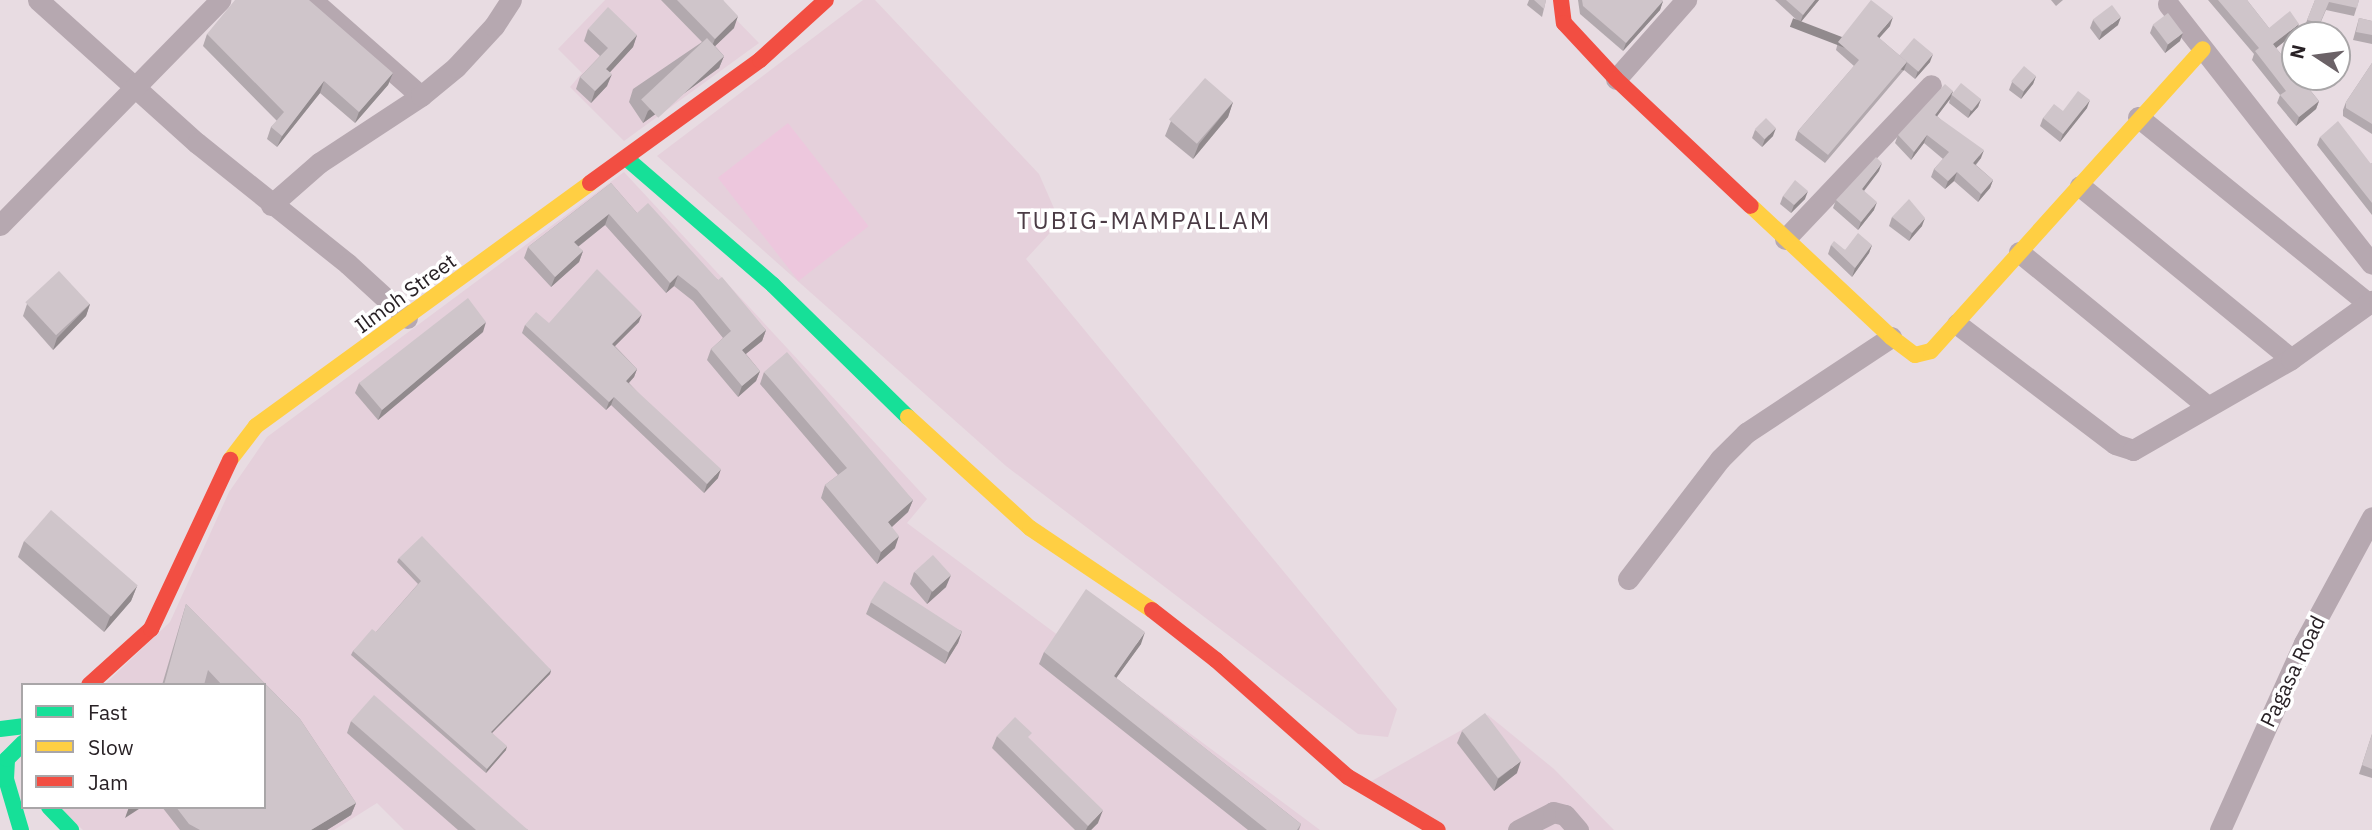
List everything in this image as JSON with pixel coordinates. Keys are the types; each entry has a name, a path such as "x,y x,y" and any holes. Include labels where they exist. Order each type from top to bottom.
{"street":[{"path":"38,0 134,89 271,205 348,264 407,318"},
{"path":"0,225 220,0"},
{"path":"312,0 421,96"},
{"path":"271,205 319,163 421,96 476,48 511,0"},
{"name":"Ilmoh Street","path":"91,683 151,629 225,467 242,441 282,404 407,318 760,60 826,0"},
{"path":"1561,0 1564,23 1616,79 1891,337 1922,355 1957,324 2138,117 2203,49"},
{"path":"1616,79 1686,0"},
{"path":"2168,4 2372,264"},
{"path":"1785,239 1931,85"},
{"path":"1957,324 2124,449 2141,449 2207,406 2291,359 2370,302 2138,117"},
{"path":"626,158 773,285 934,443 1030,528 1115,582 1216,660 1348,777 1438,830"},
{"path":"2080,186 2291,359"},
{"path":"2019,252 2207,406"},
{"path":"1628,579 1687,500 1746,433 1891,337"},
{"name":"Pagasa Road","path":"2220,830 2304,643 2372,517"},
{"path":"0,729 21,726"},
{"path":"3,765 21,745"},
{"path":"3,765 21,778"},
{"path":"3,765 21,796"},
{"path":"3,765 21,830"},
{"path":"30,809 46,828"},
{"path":"46,828 51,810 71,830"},
{"path":"1518,830 1553,813 1565,815 1578,830"}],"shaded area":[{"path":"605,0 717,0 759,43 624,141 570,87 582,73 558,49"},
{"path":"863,0 875,0 1039,174 1060,222 1026,259 1397,709 1388,737 1358,734 1006,466 657,156"},
{"path":"788,123 869,226 799,281 718,178"},
{"path":"624,172 927,499 907,523 1320,830 404,830 377,803 334,830 83,830 60,809 266,809 266,683 106,683 170,622 229,492 267,437"},
{"path":"1488,715 1554,769 1614,830 1432,830 1370,782"}],"building":[{"path":"235,0 309,0 393,73 359,112 324,81 282,136 271,127 284,112 207,34"},
{"path":"677,0 723,0 738,16 715,39"},
{"path":"1534,0 1546,0 1544,9"},
{"path":"1582,0 1663,1 1626,43 1583,6"},
{"path":"1786,0 1815,0 1803,15"},
{"path":"1871,0 1893,17 1877,36 1907,62 1828,155 1798,131 1859,60 1838,42"},
{"path":"2218,0 2247,0 2269,28 2290,11 2297,21 2281,21 2281,38 2273,44 2281,54 2281,85 2255,51 2259,48"},
{"path":"2315,0 2359,0 2357,8 2329,2 2321,21 2307,20"},
{"path":"2112,5 2121,17 2102,31 2093,19"},
{"path":"608,7 637,35 606,69 612,74 595,91 580,77 608,48 588,29"},
{"path":"2168,13 2183,33 2168,44 2153,24"},
{"path":"2359,18 2372,21 2372,35 2356,32"},
{"path":"707,38 724,56 658,118 641,99"},
{"path":"1914,38 1933,54 1918,72 1899,56"},
{"path":"2372,63 2372,124 2346,108 2346,102"},
{"path":"2024,66 2036,76 2023,92 2011,81"},
{"path":"1205,78 1233,102 1197,144 1169,120"},
{"path":"1961,83 1981,99 1972,111 1952,95"},
{"path":"1945,84 1953,91 1935,115 1984,150 1973,163 1993,180 1981,194 1957,172 1948,181 1934,169 1949,152 1927,135 1914,152 1898,135"},
{"path":"2078,91 2090,100 2063,134 2043,118 2054,104 2063,111"},
{"path":"2286,91 2311,91 2319,101 2299,117 2280,95"},
{"path":"1766,118 1776,128 1765,139 1755,129"},
{"path":"2338,121 2372,163 2372,203 2320,137"},
{"path":"1876,157 1882,163 1862,189 1877,202 1861,222 1836,200"},
{"path":"1795,180 1808,191 1794,205 1783,196"},
{"path":"611,183 637,213 648,203 718,280 722,277 766,330 742,350 760,371 742,386 711,349 731,331 697,290 678,275 670,283 609,214 574,242 583,251 555,277 528,247"},
{"path":"1909,199 1925,218 1912,233 1892,217"},
{"path":"1858,233 1872,245 1855,268 1831,245 1834,241 1845,250"},
{"path":"597,269 642,314 612,344 637,369 626,381 721,469 707,484 614,397 609,402 525,325 536,312 549,323"},
{"path":"59,271 90,304 56,335 25,302"},
{"path":"468,298 486,322 382,410 359,383"},
{"path":"787,352 913,500 888,522 899,536 881,552 825,485 847,468 764,372"},
{"path":"51,510 138,585 111,616 24,541"},
{"path":"422,536 551,670 491,732 507,746 487,769 353,651 372,629 376,632 421,581 399,558"},
{"path":"933,555 951,575 932,592 914,572"},
{"path":"884,581 962,632 948,653 870,602"},
{"path":"1086,589 1145,632 1114,676 1301,824 1297,830 1267,830 1044,652"},
{"path":"186,604 264,683 220,683 208,670 205,683 165,683"},
{"path":"266,685 300,719 356,803 311,830 200,830 189,824 178,809 266,809"},
{"path":"374,695 528,830 476,830 351,721"},
{"path":"1485,713 1521,761 1498,778 1462,730"},
{"path":"1015,717 1032,733 1028,737 1103,810 1088,826 997,736"},
{"path":"2372,734 2372,769 2362,765"}],"traffic: fast":[{"path":"626,158 773,285 908,417"},
{"path":"0,729 21,726"},
{"path":"21,745 7,759 6,779 21,830"},
{"path":"51,809 71,830"}],"traffic: slow":[{"path":"1751,206 1891,337 1915,355 1931,351 2203,49"},
{"path":"230,460 256,426 590,183"},
{"path":"908,417 1030,528 1152,610"}],"traffic: jam":[{"path":"590,183 760,60 826,0"},
{"path":"1561,0 1564,23 1616,79 1751,206"},
{"path":"91,683 151,629 230,460"},
{"path":"1152,610 1216,660 1348,777 1438,830"}],"district":[{"name":"TUBIG-MAMPALLAM","path":"1144,221"}]}
